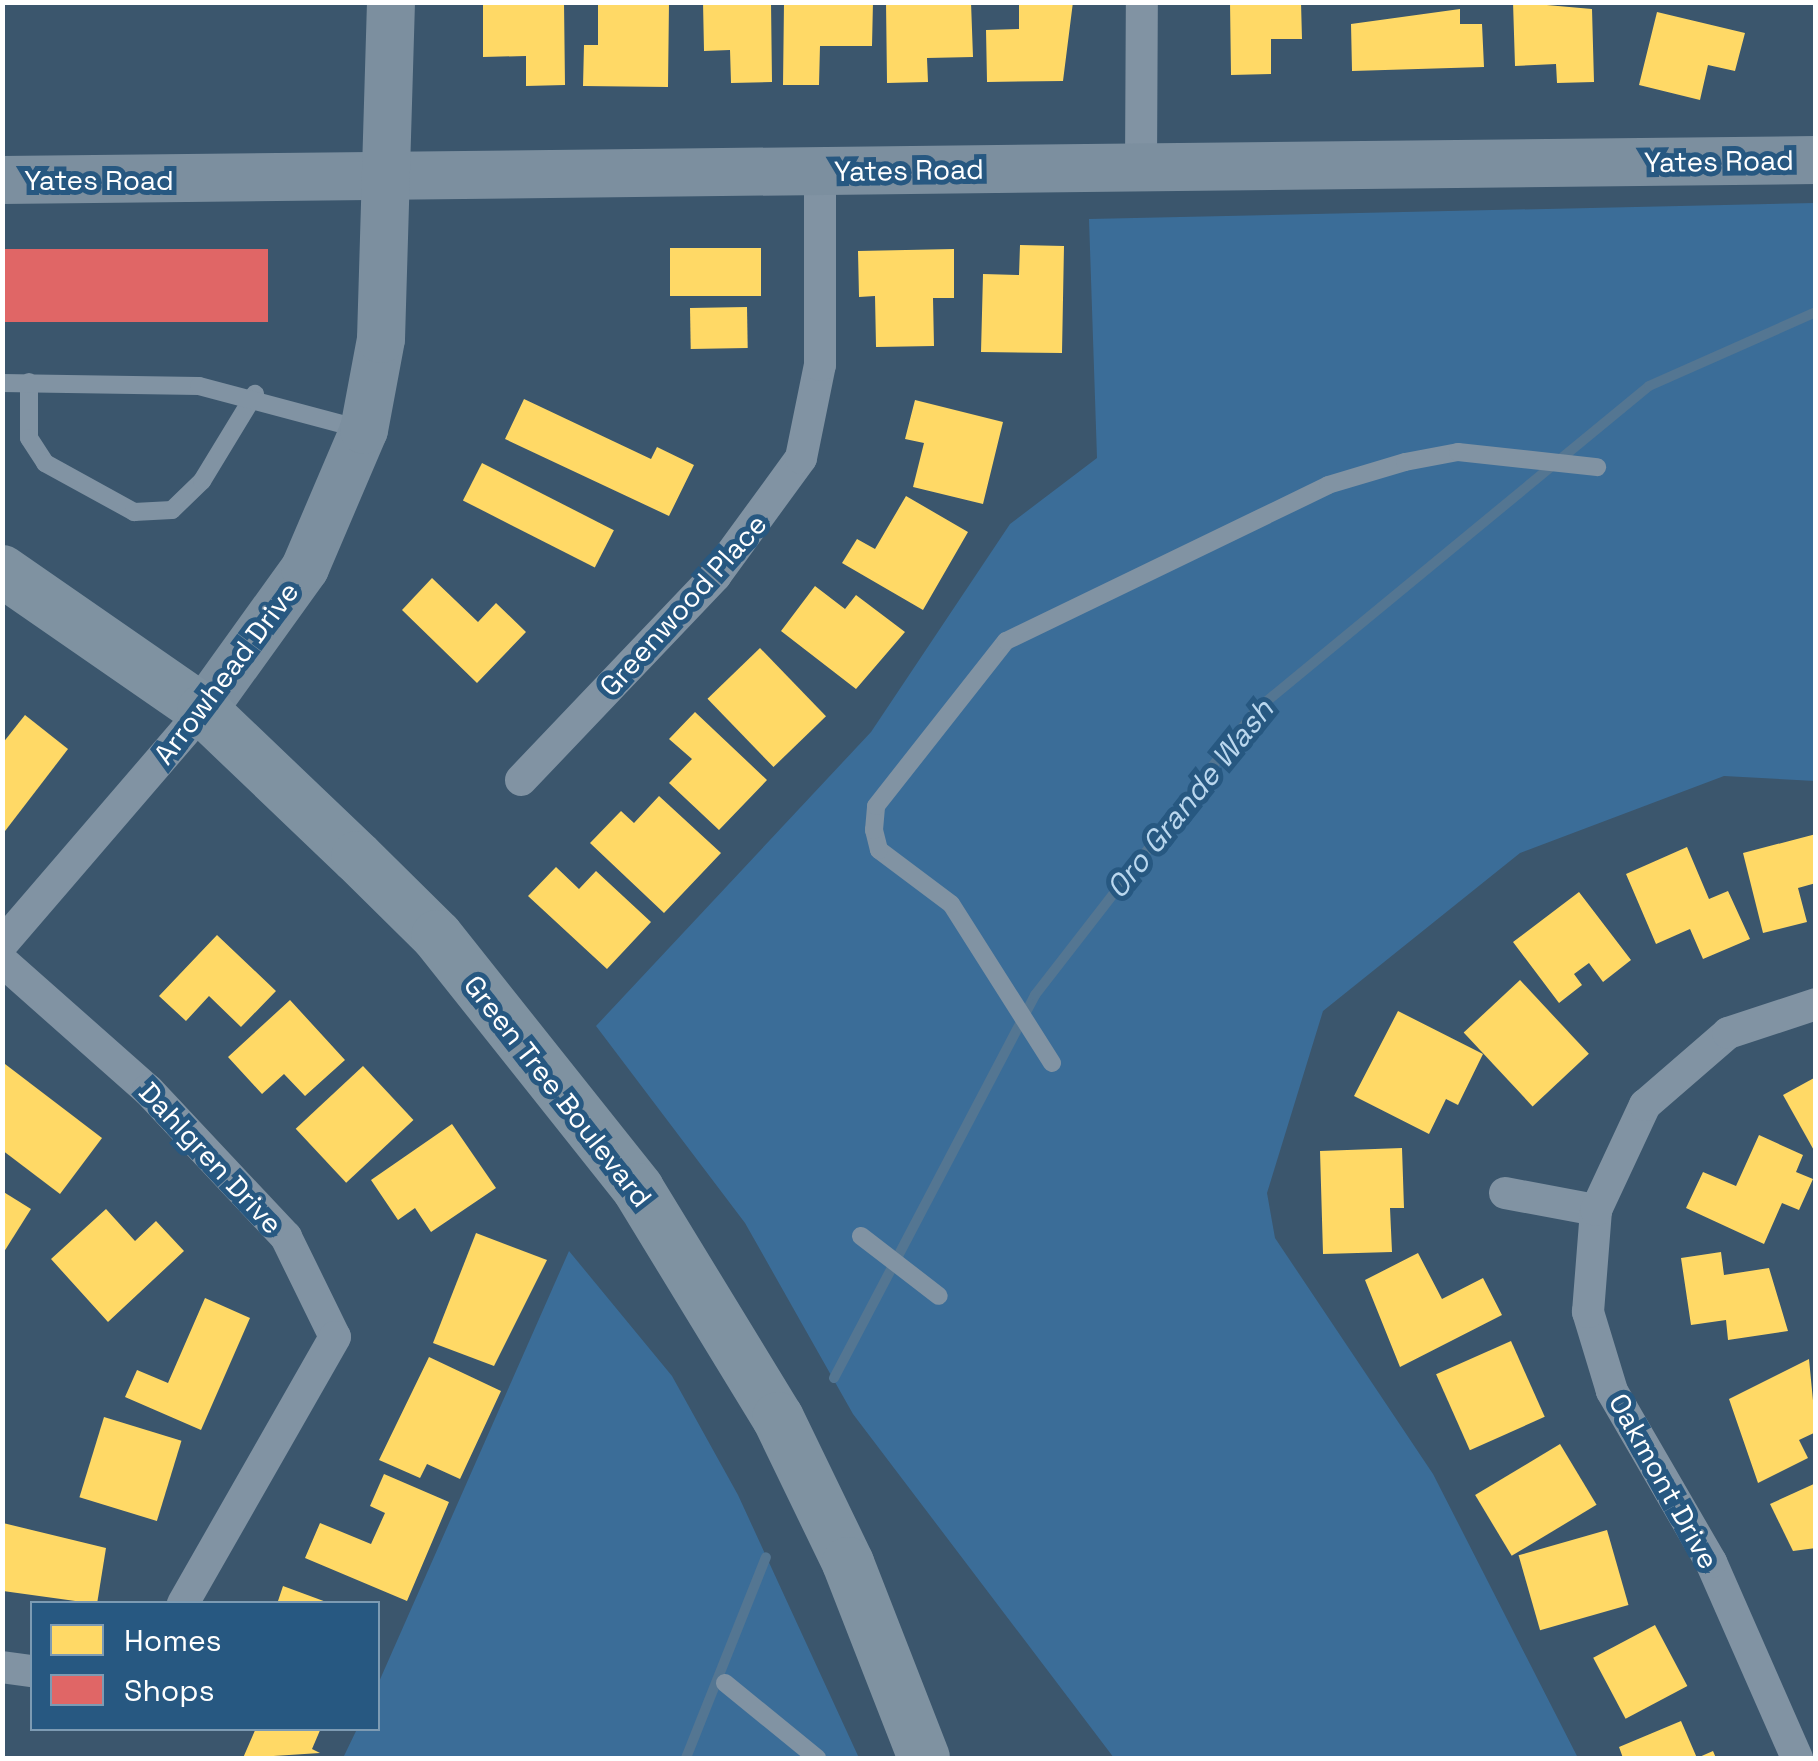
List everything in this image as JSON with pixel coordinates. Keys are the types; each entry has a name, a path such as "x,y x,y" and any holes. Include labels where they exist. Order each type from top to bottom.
{"main road":[{"name":"Green Tree Boulevard","path":"2,571 203,710 436,936 638,1189 778,1418 848,1563 924,1758"}],"street":[{"name":"Arrowhead Drive","path":"2,944 203,710 306,568 364,430 381,339 391,2"},
{"path":"1141,166 1142,2"},
{"name":"Yates Road","path":"2,180 1816,160"},
{"name":"Greenwood Place","path":"521,780 715,576 801,458 820,365 820,172"},
{"name":"Dahlgren Drive","path":"2,961 148,1090 286,1237 334,1337 186,1601"},
{"name":"Oakmont Drive","path":"1797,1758 1711,1562 1612,1390 1588,1312 1596,1210 1645,1105 1728,1032 1816,1004"},
{"path":"1505,1192 1596,1210"},
{"path":"2,1666 30,1671"}],"lane":[{"path":"29,382 29,438 45,463 134,512 172,510 202,481 256,394"},
{"path":"2,383 256,394 364,430"},
{"path":"1052,1062 950,904 879,850 874,830 876,806 1006,641 1328,485 1405,462 1458,452 1596,466"},
{"path":"861,1236 939,1296"},
{"path":"726,1684 818,1758"}],"shaded area":[{"path":"1815,203 1815,781 1724,776 1520,853 1323,1011 1267,1193 1275,1238 1433,1474 1578,1758 1114,1758 853,1414 745,1223 596,1026 871,732 1010,524 1097,458 1089,219"},
{"path":"569,1251 672,1376 738,1495 859,1758 343,1758 356,1731 380,1731 380,1679"}],"building: Homes":[{"path":"483,2 564,2 565,85 526,86 526,56 483,57"},
{"path":"598,2 669,2 668,87 583,86 584,45 598,45"},
{"path":"703,2 771,2 772,82 731,83 730,50 704,51"},
{"path":"784,2 873,2 872,46 820,46 819,85 783,85"},
{"path":"886,2 971,2 973,57 927,58 928,82 887,83"},
{"path":"1019,2 1073,2 1063,81 987,82 986,30 1019,29"},
{"path":"1230,2 1301,2 1302,39 1271,39 1271,74 1231,75"},
{"path":"1513,2 1592,9 1594,82 1557,83 1556,64 1515,66"},
{"path":"1460,9 1460,24 1482,24 1484,67 1352,71 1351,24"},
{"path":"1657,12 1745,33 1735,71 1708,65 1700,100 1639,85"},
{"path":"1020,245 1064,246 1062,353 981,352 983,274 1019,275"},
{"path":"670,248 761,248 761,296 670,296"},
{"path":"954,249 954,298 933,298 934,346 876,347 875,296 859,297 858,251"},
{"path":"747,307 748,348 691,349 690,308"},
{"path":"524,399 651,459 657,447 694,465 669,516 505,439"},
{"path":"915,400 1003,422 983,504 913,487 924,443 905,439"},
{"path":"482,463 614,530 595,568 463,500"},
{"path":"906,496 968,532 923,610 842,563 857,539 875,549"},
{"path":"432,578 478,622 496,603 526,632 477,683 402,610"},
{"path":"815,586 845,609 856,595 905,632 856,689 781,631"},
{"path":"760,648 826,716 773,767 707,699"},
{"path":"695,712 767,780 719,830 669,783 692,759 669,739"},
{"path":"25,715 68,749 2,835 2,744"},
{"path":"659,796 721,853 664,913 590,843 621,811 634,823"},
{"path":"1816,834 1816,883 1798,888 1807,922 1763,933 1743,853"},
{"path":"1687,847 1709,899 1728,891 1750,939 1703,959 1690,929 1656,944 1626,874"},
{"path":"556,867 579,889 596,871 651,922 607,969 528,896"},
{"path":"1579,892 1631,960 1603,982 1589,963 1574,974 1582,985 1559,1003 1513,942"},
{"path":"217,935 276,991 241,1027 209,996 186,1021 159,996"},
{"path":"1520,980 1589,1054 1533,1106 1464,1033"},
{"path":"290,1000 345,1060 305,1096 284,1074 262,1094 228,1057"},
{"path":"1398,1011 1483,1054 1458,1105 1446,1099 1429,1134 1354,1096"},
{"path":"5,1064 102,1138 60,1194 2,1150"},
{"path":"363,1066 413,1120 346,1183 296,1129"},
{"path":"1814,1078 1816,1081 1816,1154 1783,1095"},
{"path":"452,1124 496,1188 431,1232 415,1208 398,1220 371,1180"},
{"path":"1759,1135 1803,1155 1796,1172 1813,1179 1799,1210 1782,1203 1764,1244 1686,1208 1703,1172 1736,1186"},
{"path":"1402,1148 1404,1208 1390,1208 1392,1252 1323,1254 1320,1151"},
{"path":"2,1191 31,1209 2,1255"},
{"path":"106,1209 135,1241 156,1221 184,1251 108,1322 51,1259"},
{"path":"476,1233 547,1260 494,1366 433,1343"},
{"path":"1721,1252 1724,1275 1769,1268 1788,1331 1728,1340 1726,1320 1691,1325 1681,1258"},
{"path":"1418,1253 1442,1299 1483,1278 1502,1315 1400,1367 1365,1280"},
{"path":"205,1298 250,1318 201,1430 125,1397 137,1370 168,1383"},
{"path":"1511,1341 1545,1417 1470,1450 1436,1374"},
{"path":"429,1357 501,1391 460,1479 427,1464 420,1478 379,1460"},
{"path":"1809,1359 1816,1432 1799,1440 1808,1458 1758,1483 1729,1399"},
{"path":"104,1417 181,1441 157,1521 79,1497"},
{"path":"1560,1444 1597,1505 1512,1556 1475,1495"},
{"path":"384,1474 449,1502 407,1601 305,1558 320,1523 371,1544 385,1513 370,1506"},
{"path":"1816,1483 1816,1548 1793,1551 1770,1504"},
{"path":"3,1523 106,1548 97,1601 3,1591"},
{"path":"1607,1530 1628,1605 1540,1630 1519,1555"},
{"path":"283,1586 324,1601 278,1601"},
{"path":"1655,1625 1687,1686 1626,1719 1593,1658"},
{"path":"1681,1721 1697,1758 1623,1758 1619,1747"},
{"path":"255,1731 320,1731 312,1749 320,1753 243,1758"},
{"path":"1713,1751 1716,1758 1697,1758"}],"building: Shops":[{"path":"2,249 268,249 268,322 2,322"}],"waterway":[{"name":"Oro Grande Wash","path":"834,1378 1035,995 1256,710 1649,386 1816,312"},
{"name":"Oro Grande Wash","path":"686,1758 766,1557"}]}
